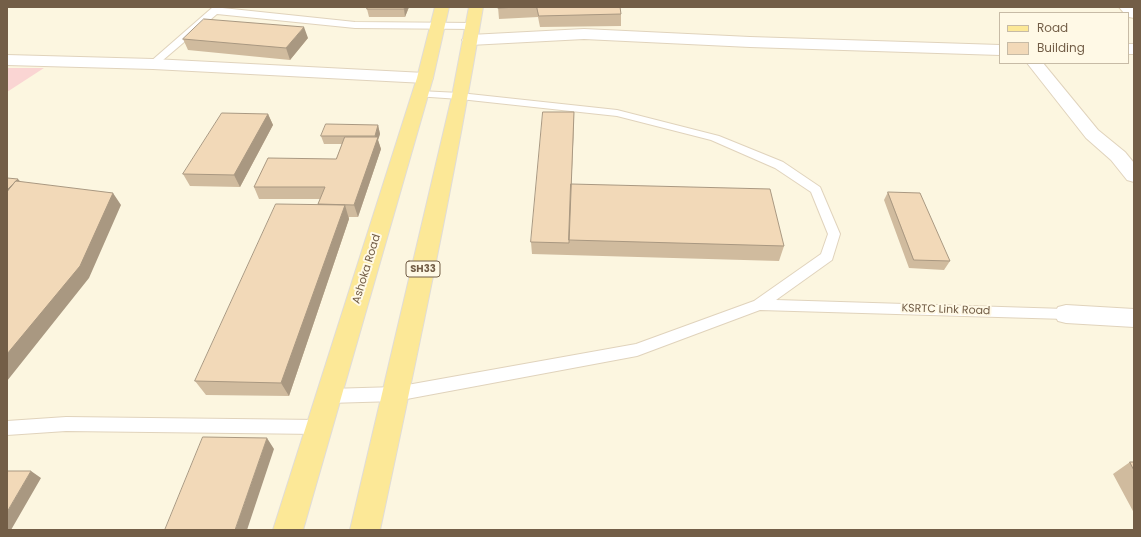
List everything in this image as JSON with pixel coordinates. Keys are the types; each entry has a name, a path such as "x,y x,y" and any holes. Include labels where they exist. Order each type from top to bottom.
{"main road":[{"name":"Ashoka Road","path":"288,530 422,86 439,16"},
{"name":"SH33","path":"365,530 396,394 460,96 473,24"}],"street":[{"path":"1126,7 1134,14"},
{"path":"473,24 584,34 743,42 999,50"},
{"path":"7,60 153,64 422,86"},
{"path":"1036,64 1092,134 1118,156 1134,176"},
{"name":"KSRTC Link Road","path":"1066,314 1134,318"}],"lane":[{"path":"153,64 216,9 355,25 439,16 473,24"},
{"path":"329,396 396,394 637,350 759,305 827,257 834,234 816,190 779,166 715,138 617,113 460,96 422,86"},
{"name":"KSRTC Link Road","path":"759,305 1066,314"},
{"path":"7,428 66,424 318,427"}],"shaded area":[{"path":"7,68 44,68 7,92"}],"building":[{"path":"368,7 405,7 404,9 367,9"},
{"path":"498,7 519,7 498,8"},
{"path":"537,7 620,7 621,14 539,16"},
{"path":"204,19 304,27 286,48 183,39"},
{"path":"543,112 574,112 569,243 531,242"},
{"path":"222,113 268,114 234,175 183,174"},
{"path":"326,124 378,125 375,136 321,136"},
{"path":"345,137 378,137 354,205 318,204 325,187 254,187 268,158 336,159"},
{"path":"7,178 18,179 7,190"},
{"path":"16,181 113,193 80,266 7,354 7,192"},
{"path":"571,184 770,189 784,246 569,240"},
{"path":"888,192 920,193 950,261 914,260"},
{"path":"276,204 345,205 281,383 195,381"},
{"path":"203,437 267,438 235,530 165,530"},
{"path":"1130,462 1134,462 1134,470"},
{"path":"7,471 31,471 7,512"}]}
